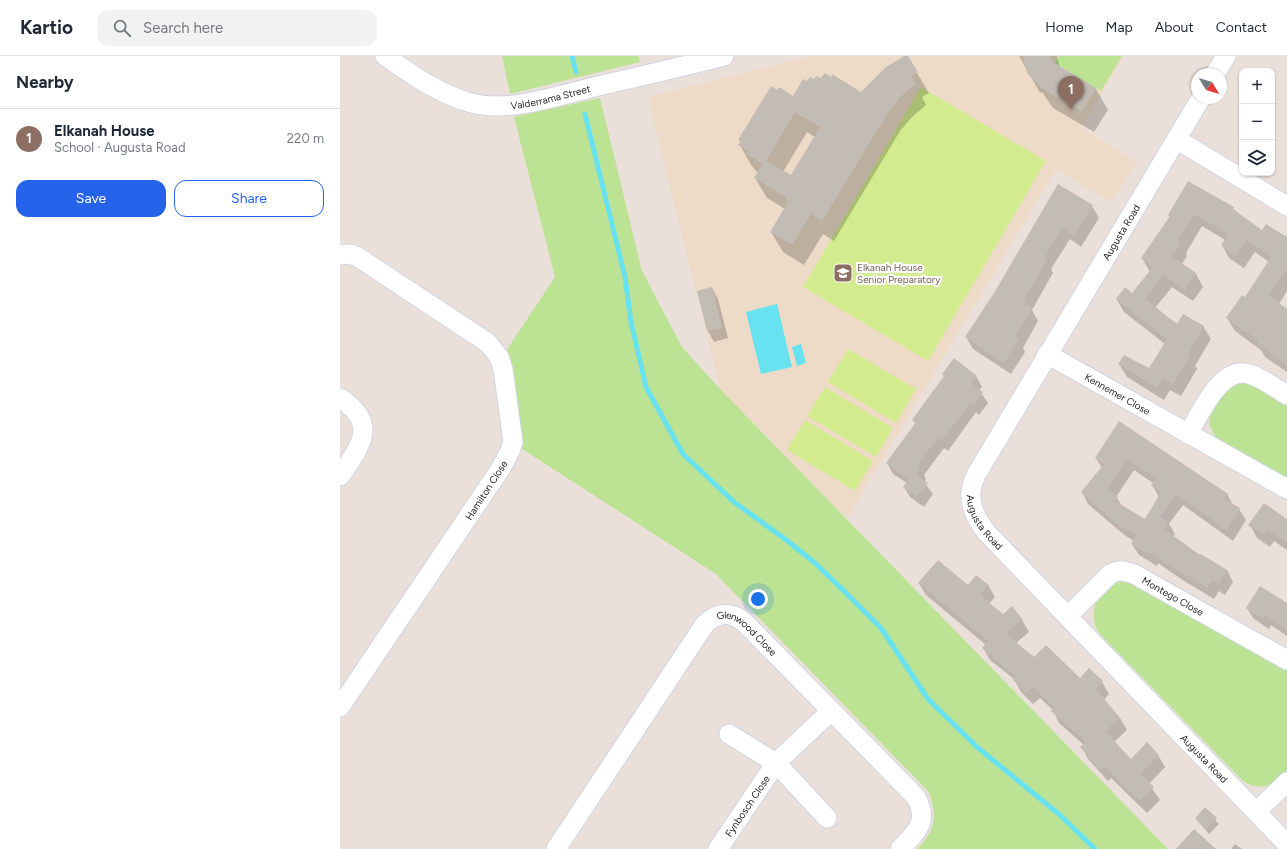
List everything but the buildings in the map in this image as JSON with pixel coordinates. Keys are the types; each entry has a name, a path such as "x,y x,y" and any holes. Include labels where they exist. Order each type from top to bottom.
{"street":[{"name":"Valderrama Street","path":"386,56 425,83 468,102 484,105 503,105 541,100 724,56"},
{"path":"1219,68 1226,56"},
{"name":"Augusta Road","path":"1197,104 976,475 970,492 973,512 987,533 1287,844"},
{"path":"1176,139 1287,206"},
{"name":"Hamilton Close","path":"340,255 350,254 358,257 488,343 499,357 503,369 513,442 501,468 340,707"},
{"name":"Kennemer Close","path":"1047,354 1287,489"},
{"path":"1188,434 1215,390 1223,381 1234,373 1242,372 1256,376 1287,395"},
{"path":"340,398 360,416 363,430 356,452 340,476"},
{"name":"Montego Close","path":"1068,616 1110,574 1117,570 1124,570 1134,574 1287,660"},
{"name":"Glenwood Close","path":"556,849 705,624 714,616 727,614 740,618 915,796 919,803 921,815 920,826 916,833 900,849"},
{"name":"Fynbosch Close","path":"718,849 776,763 830,711"},
{"name":"Fynbosch Close","path":"729,734 776,763 827,818"},
{"path":"1256,812 1287,782"}],"shaded area":[{"name":"Elkanah House Senior Preparatory","path":"811,56 1124,56 1081,128 1137,162 1111,202 1056,169 847,518 720,389 648,97"}],"green space":[{"path":"502,56 639,56 640,62 510,94"},
{"path":"1059,56 1122,56 1101,91 1055,63"},
{"path":"921,87 1046,161 928,361 803,287"},
{"path":"600,98 642,271 682,347 720,389 1168,849 917,849 928,836 933,822 934,815 932,800 929,792 716,574 519,447 506,351 555,277 514,117"},
{"path":"848,349 916,389 896,423 828,382"},
{"path":"1244,381 1287,403 1287,481 1217,440 1209,424 1210,414 1228,386"},
{"path":"825,387 893,428 876,457 807,416"},
{"path":"805,420 873,461 855,491 787,450"},
{"path":"1126,581 1133,583 1287,669 1287,770 1272,783 1256,786 1250,785 1243,781 1098,632 1094,615 1098,599 1109,587"}],"water":[{"path":"777,304 792,367 761,374 746,312"},
{"path":"801,344 806,363 797,366 792,347"}],"waterway":[{"path":"572,56 576,72"},
{"path":"585,114 625,277 631,322 646,387 683,454 734,502 815,563 881,628 928,699 977,747 1060,815 1095,849"}],"place":[{"name":"Elkanah House","path":"1071,109"},
{"name":"Elkanah House Senior Preparatory","path":"843,273"}]}
